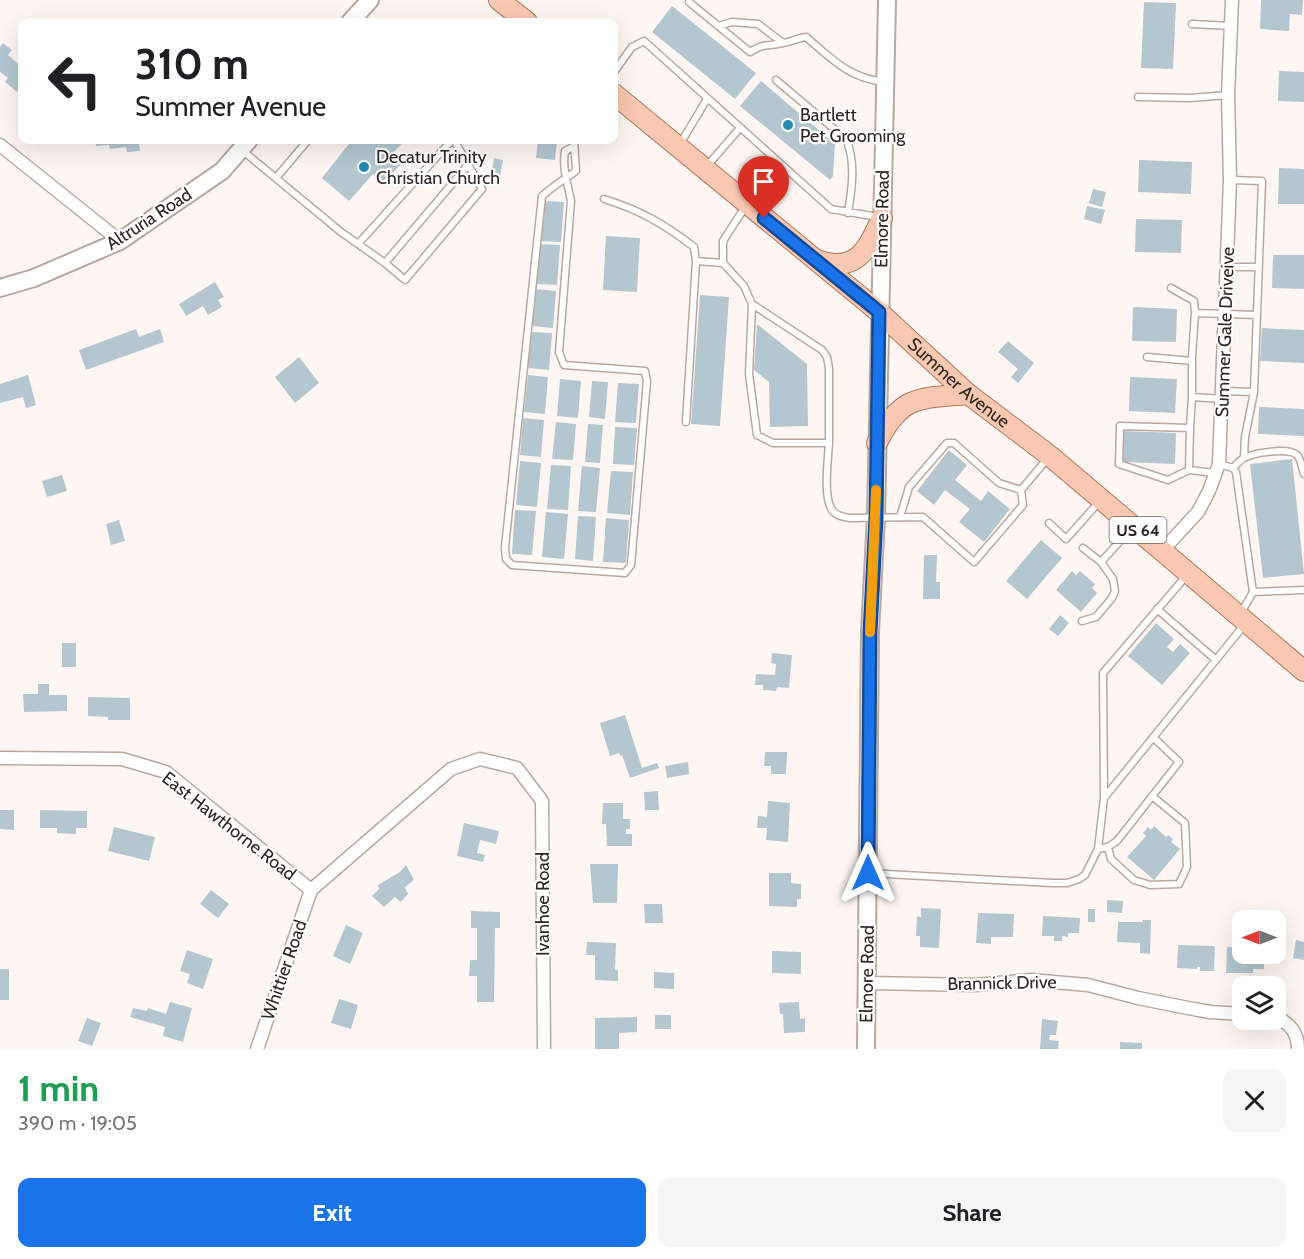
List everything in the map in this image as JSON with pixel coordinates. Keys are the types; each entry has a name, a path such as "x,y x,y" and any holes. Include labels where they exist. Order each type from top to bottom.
{"main road":[{"name":"Summer Avenue","path":"618,97 879,312 968,394 1050,456 1304,671"},
{"path":"816,260 827,264 837,264 860,257 868,247 882,218"},
{"path":"877,443 893,415 910,403 930,397 968,394"}],"street":[{"path":"354,18 370,0"},
{"name":"Elmore Road","path":"866,1049 870,632 876,518 887,0"},
{"name":"Summer Gale Driveive","path":"1162,551 1198,512 1217,469 1226,314 1230,180 1228,95 1232,0"},
{"name":"Altruria Road","path":"0,288 34,278 120,241 222,171 245,144"},
{"path":"0,145 120,241"},
{"name":"East Hawthorne Road","path":"0,758 122,759 166,772 311,890 451,770 480,759 518,768"},
{"name":"Ivanhoe Road","path":"518,768 542,801 544,1049"},
{"name":"Whittier Road","path":"257,1049 311,890"},
{"name":"Brannick Drive","path":"867,983 975,985 1031,980 1088,985 1138,998 1200,1010 1232,1013"},
{"path":"1286,1025 1298,1037 1298,1049"}],"lane":[{"path":"689,2 750,52 765,44 784,44 793,39 806,37 845,70 867,80 885,82"},
{"path":"718,26 732,22 758,24 784,44"},
{"path":"1191,24 1231,26"},
{"path":"618,67 633,47 644,41 831,209 882,218"},
{"path":"776,80 846,139 851,149 852,176 848,213"},
{"path":"1138,97 1190,98 1228,95"},
{"path":"678,147 707,99"},
{"path":"705,169 740,128"},
{"path":"245,144 276,178 341,232 385,262 405,280 482,189 455,144"},
{"path":"276,178 305,144"},
{"path":"358,244 449,144"},
{"path":"573,144 576,171 567,177 542,196 505,547 506,560 513,565 625,573 631,565 647,381 645,371 564,365 559,352 571,201 567,177 563,170 565,151 573,147"},
{"path":"385,262 468,165"},
{"path":"1230,180 1262,181 1254,392 1245,437 1244,457"},
{"path":"604,199 625,205 662,223 694,247 696,261 686,422"},
{"path":"747,204 723,241 723,262 744,286 752,304 749,374 757,435 773,443 829,443"},
{"path":"696,261 723,262"},
{"path":"1227,267 1258,267"},
{"path":"1171,288 1194,301 1196,313 1192,361 1189,470"},
{"path":"752,304 822,350 827,357 829,368 828,499 832,510 838,515 850,518 923,517 974,562 1023,506 1021,490 1050,456"},
{"path":"1196,313 1257,315"},
{"path":"1147,357 1192,361"},
{"path":"1192,397 1254,392"},
{"path":"1190,428 1120,426 1119,464 1168,480 1189,470 1233,468 1244,457 1267,452 1291,452 1297,455 1304,474"},
{"path":"900,517 909,487 947,443 954,443 999,483 1021,490"},
{"path":"1104,798 1216,660 1243,619 1253,592 1236,472 1233,468"},
{"path":"1049,523 1066,539 1101,500"},
{"path":"1101,562 1134,527"},
{"path":"1082,621 1096,617 1115,591 1113,579 1101,562 1083,548"},
{"path":"868,873 1067,883 1085,875 1098,849 1104,798 1102,673 1188,573"},
{"path":"1253,592 1304,590"},
{"path":"1157,609 1216,660"},
{"path":"1098,849 1108,847 1121,836 1179,762 1153,737"},
{"path":"1108,847 1111,859 1134,880 1150,885 1179,884 1187,867 1185,823 1152,796"}],"building":[{"path":"1261,0 1303,0 1302,15 1290,14 1289,31 1260,29"},
{"path":"1144,2 1176,3 1173,69 1141,68"},
{"path":"672,6 756,73 735,99 652,32"},
{"path":"3,43 12,50 8,55 18,64 17,92 5,82 8,78 0,72 0,47"},
{"path":"1279,71 1304,72 1304,102 1278,101"},
{"name":"Bartlett Pet Grooming","path":"761,81 835,144 833,176 830,180 740,106"},
{"path":"96,144 139,144 140,151 127,152 126,147 110,149 109,145 96,146"},
{"name":"Decatur Trinity Christian Church","path":"349,144 401,144 393,153 405,161 383,181 373,174 349,201 322,178"},
{"path":"538,144 557,144 555,160 536,158"},
{"path":"494,158 503,160 500,177 491,176"},
{"path":"1139,160 1192,162 1191,194 1138,192"},
{"path":"1279,168 1304,169 1304,204 1278,204"},
{"path":"1093,189 1106,192 1102,207 1089,203"},
{"path":"543,201 564,202 561,242 540,241"},
{"path":"1087,206 1105,210 1101,224 1084,219"},
{"path":"1136,219 1182,220 1181,253 1135,252"},
{"path":"606,236 640,238 637,292 603,290"},
{"path":"539,244 560,245 557,285 536,284"},
{"path":"1273,255 1304,255 1304,289 1272,288"},
{"path":"215,282 224,297 218,300 222,307 208,315 203,306 186,316 179,304"},
{"path":"535,289 556,291 553,328 532,326"},
{"path":"700,295 729,297 720,426 691,424"},
{"path":"1133,307 1177,309 1176,342 1132,341"},
{"path":"757,324 807,364 808,426 770,427 769,382 754,370"},
{"path":"1262,328 1304,330 1304,363 1260,361"},
{"path":"136,329 139,337 160,329 164,342 86,370 79,350"},
{"path":"532,332 552,333 549,370 528,368"},
{"path":"1008,341 1034,363 1018,383 1011,377 1018,369 998,352"},
{"path":"299,357 319,383 295,403 275,377"},
{"path":"28,375 36,405 26,408 23,397 0,403 0,384"},
{"path":"528,375 548,377 545,414 524,412"},
{"path":"1130,377 1177,379 1175,413 1129,411"},
{"path":"560,379 581,381 578,418 557,416"},
{"path":"592,381 608,382 605,419 589,417"},
{"path":"618,383 639,384 636,423 615,422"},
{"path":"1259,407 1304,409 1304,436 1258,434"},
{"path":"523,418 544,420 541,457 520,455"},
{"path":"556,422 576,424 573,460 552,459"},
{"path":"588,424 603,425 600,463 585,462"},
{"path":"615,427 637,428 634,465 613,464"},
{"path":"1122,431 1176,433 1175,464 1121,462"},
{"path":"949,450 967,465 955,480 981,501 988,491 1010,509 984,542 959,522 970,509 945,490 934,505 917,491"},
{"path":"1292,459 1304,574 1263,578 1250,464"},
{"path":"520,461 541,463 537,507 516,505"},
{"path":"551,465 571,466 568,510 547,509"},
{"path":"582,466 600,468 596,512 578,511"},
{"path":"611,471 633,472 630,515 607,513"},
{"path":"62,475 67,491 47,497 42,481"},
{"path":"515,510 536,511 532,555 512,554"},
{"path":"546,512 568,514 564,559 542,557"},
{"path":"578,516 596,517 593,561 575,559"},
{"path":"606,518 629,520 626,563 603,562"},
{"path":"119,520 125,541 111,545 106,524"},
{"path":"1041,540 1062,558 1027,599 1006,581"},
{"path":"924,555 937,555 936,582 940,582 940,599 923,599"},
{"path":"1072,571 1076,575 1080,571 1095,584 1092,588 1097,593 1081,612 1056,590"},
{"path":"1060,615 1069,623 1058,636 1049,629"},
{"path":"1156,623 1174,639 1167,647 1173,652 1180,644 1190,653 1162,685 1128,656"},
{"path":"62,643 76,643 76,667 62,667"},
{"path":"772,653 792,655 789,688 777,687 776,691 763,690 763,685 755,685 756,674 775,675 776,664 771,663"},
{"path":"38,684 49,684 49,695 67,695 67,711 24,712 23,694 38,694"},
{"path":"88,697 130,698 130,720 108,720 108,717 88,716"},
{"path":"625,715 642,768 657,763 659,768 630,778 622,755 620,756 619,753 610,756 600,723"},
{"path":"765,752 787,752 786,774 771,774 771,766 764,766"},
{"path":"688,762 689,774 667,778 665,766"},
{"path":"658,791 659,810 645,810 644,792"},
{"path":"768,801 790,803 788,842 766,840 767,828 757,828 758,816 767,817"},
{"path":"603,803 623,803 623,819 630,819 630,829 626,829 626,834 632,834 632,846 607,846 606,824 602,824"},
{"path":"0,810 14,810 14,830 0,829"},
{"path":"40,810 87,811 87,828 76,828 76,834 57,833 57,828 40,828"},
{"path":"464,823 499,831 496,844 480,840 477,853 485,855 483,862 457,856"},
{"path":"1154,826 1166,837 1168,835 1173,839 1171,842 1180,849 1154,880 1127,857 1146,836 1143,833 1148,827 1151,830"},
{"path":"114,827 155,837 149,861 108,851"},
{"path":"590,864 618,864 617,903 593,903"},
{"path":"406,865 414,880 405,887 408,894 401,902 395,897 384,907 372,896 379,889 378,885 400,872"},
{"path":"769,873 791,873 791,883 801,884 801,899 797,899 797,907 769,906"},
{"path":"211,890 229,904 218,918 200,904"},
{"path":"1107,900 1123,901 1122,913 1107,912"},
{"path":"644,904 662,904 663,923 645,923"},
{"path":"921,908 941,909 939,948 920,947 920,936 916,936 917,916 921,917"},
{"path":"1088,909 1095,909 1095,922 1088,922"},
{"path":"471,911 500,912 500,928 495,928 494,1002 477,1002 477,976 469,976 470,960 477,960 477,928 471,928"},
{"path":"978,913 1014,914 1013,937 991,937 991,944 976,943"},
{"path":"1043,916 1080,918 1079,933 1068,933 1068,937 1062,936 1062,941 1054,941 1054,936 1042,936"},
{"path":"1151,920 1150,954 1140,953 1140,943 1117,942 1118,922 1142,922"},
{"path":"346,925 363,933 350,964 333,956"},
{"path":"1296,940 1304,942 1304,960 1293,958"},
{"path":"587,942 616,943 615,970 618,970 618,981 595,980 595,955 586,955"},
{"path":"1178,945 1215,946 1214,971 1200,971 1200,967 1197,969 1177,968"},
{"path":"1227,947 1232,947 1232,964 1264,964 1264,969 1253,969 1253,973 1226,973"},
{"path":"187,950 213,959 203,989 187,983 190,974 180,971"},
{"path":"772,951 801,952 801,974 772,973"},
{"path":"0,969 9,969 9,1000 0,1000"},
{"path":"654,972 674,973 674,989 654,988"},
{"path":"339,999 358,1005 351,1029 331,1023"},
{"path":"170,1002 192,1008 183,1042 163,1036 165,1027 130,1017 133,1008 147,1011 148,1008 166,1014"},
{"path":"799,1002 800,1019 805,1018 805,1032 784,1033 783,1014 780,1014 779,1003"},
{"path":"655,1015 671,1015 671,1029 655,1029"},
{"path":"637,1017 637,1032 619,1033 619,1049 595,1049 595,1018"},
{"path":"87,1018 101,1023 92,1046 78,1041"},
{"path":"1042,1019 1058,1021 1056,1035 1050,1035 1049,1040 1059,1041 1058,1049 1040,1049"},
{"path":"1120,1042 1142,1043 1142,1049 1120,1049"}],"slow traffic":[{"path":"870,632 876,490"}],"place":[{"name":"Bartlett Pet Grooming","path":"788,125"},
{"name":"Decatur Trinity Christian Church","path":"364,167"}],"route":[{"path":"764,218 879,312 876,518 870,632 868,873"}]}
